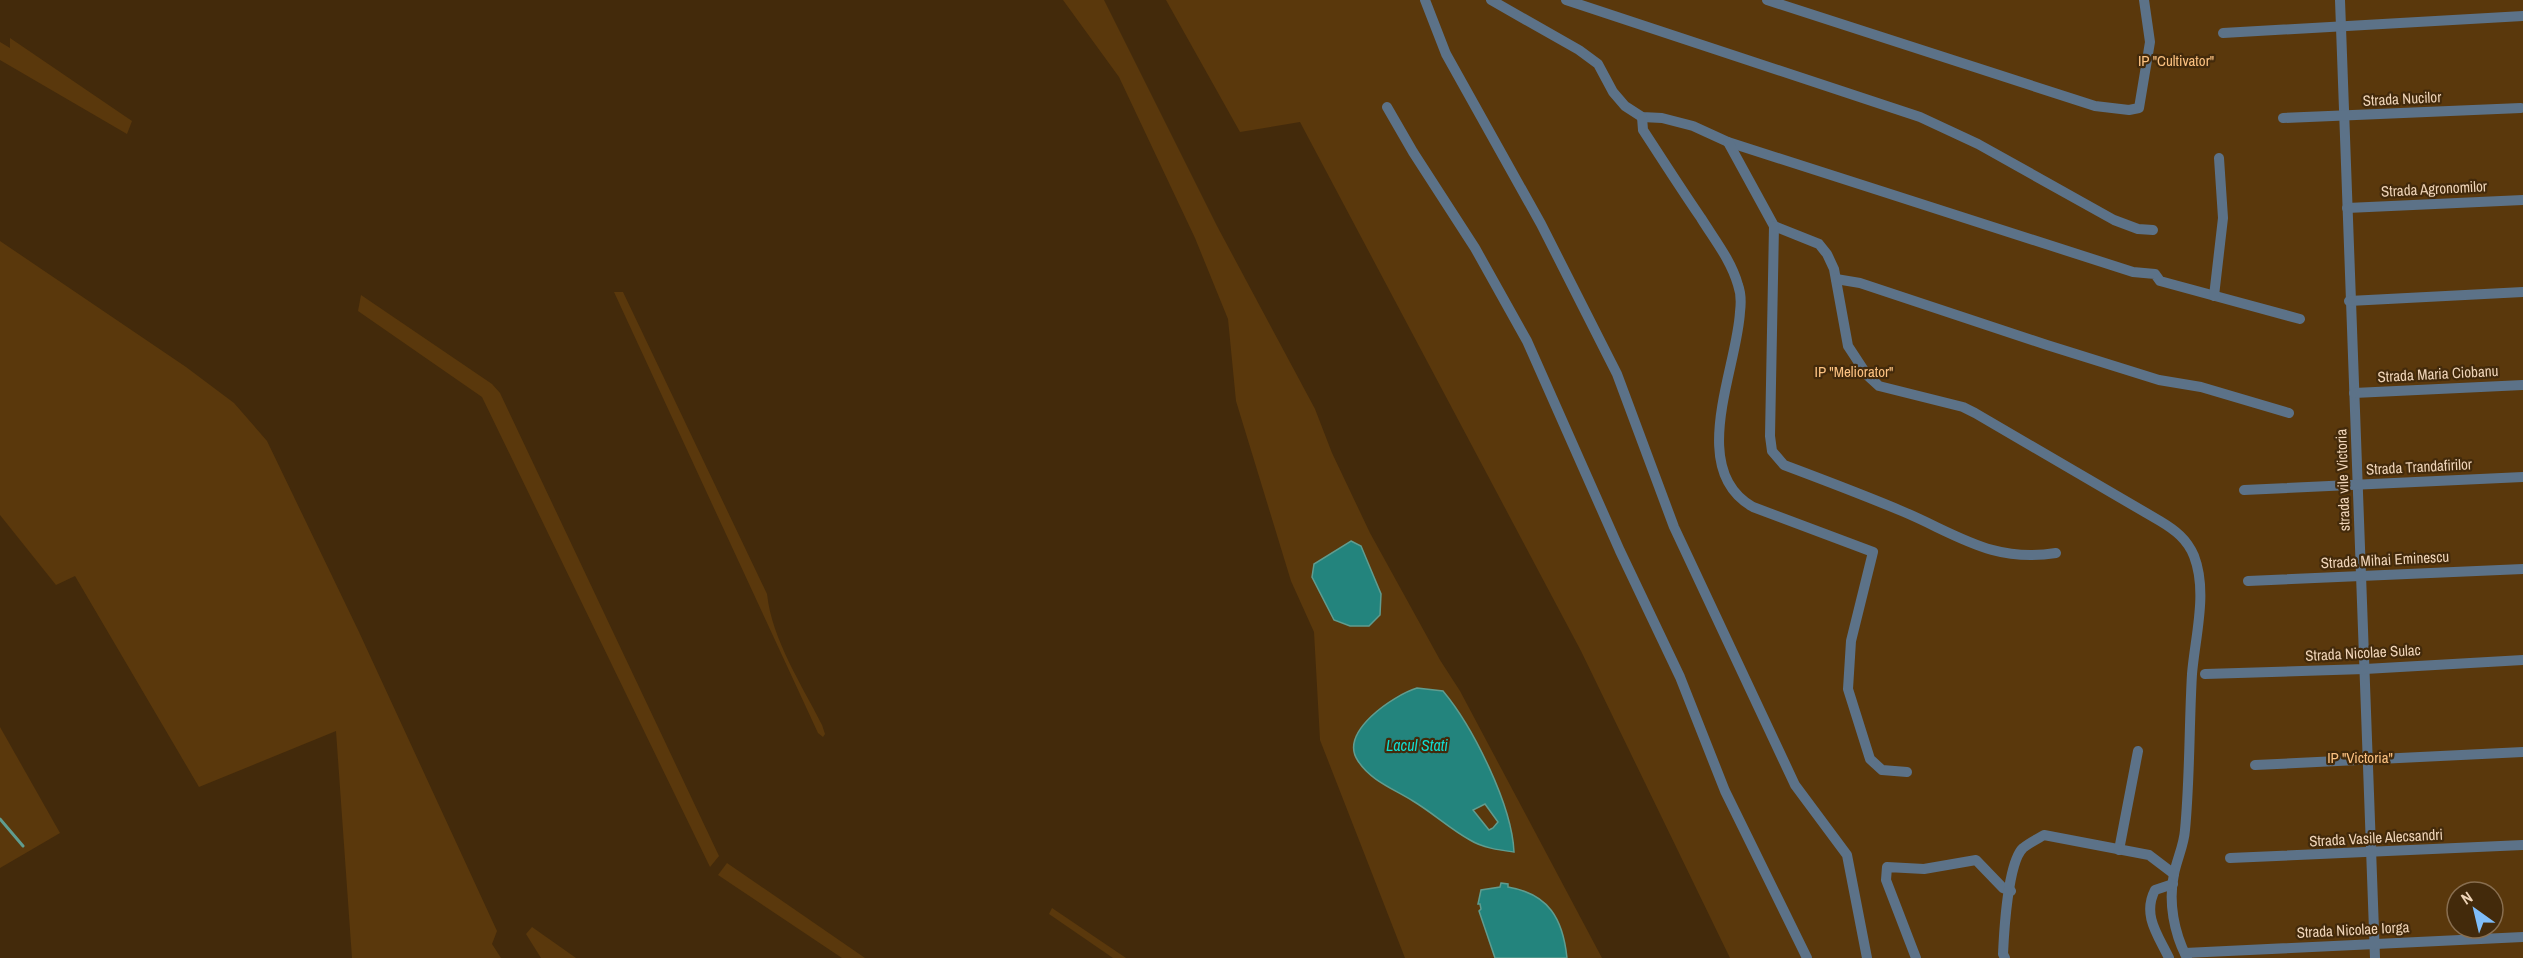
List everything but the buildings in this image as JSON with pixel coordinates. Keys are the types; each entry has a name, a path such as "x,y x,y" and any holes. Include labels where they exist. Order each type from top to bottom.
{"street":[{"path":"1425,0 1443,48 1541,224 1617,374 1674,526 1796,784 1847,855 1867,958"},
{"path":"1491,0 1579,50 1598,64 1613,92 1625,106 1642,117 1662,118 1693,126 1728,142 2121,268 2154,274 2160,281 2300,319"},
{"path":"1566,0 1920,117 1977,144 2114,220 2138,229 2153,230"},
{"path":"1767,0 2095,106 2128,110 2139,108 2151,42 2144,0"},
{"name":"strada vile Victoria","path":"2340,0 2349,301 2362,576 2375,958"},
{"path":"2223,33 2523,16"},
{"path":"1387,107 1475,248 1527,341 1620,551 1680,676 1725,791 1807,958"},
{"name":"Strada Nucilor","path":"2283,118 2521,108"},
{"path":"1642,117 1643,130 1726,257 1739,286 1740,312 1720,420 1721,464 1726,482 1739,499 1753,507 1873,552 1851,641 1848,689 1870,759 1882,770 1907,772"},
{"path":"1728,142 1774,226 1770,436 1772,451 1784,465 1904,512 1977,546 2009,555 2039,556 2056,553"},
{"path":"2214,296 2223,218 2219,158"},
{"name":"Strada Agronomilor","path":"2347,208 2523,200"},
{"path":"1774,226 1819,244 1827,254 1836,279 1848,346 1867,375 1880,386 1963,407 2179,532 2188,545 2194,556 2200,582 2192,674 2185,832 2171,896 2178,936 2186,956"},
{"path":"1836,279 1860,283 2148,376 2201,387 2289,413"},
{"path":"2349,301 2523,292"},
{"name":"Strada Maria Ciobanu","path":"2354,393 2523,385"},
{"name":"Strada Trandafirilor","path":"2244,490 2523,477"},
{"name":"Strada Mihai Eminescu","path":"2248,581 2523,569"},
{"name":"Strada Nicolae Sulac","path":"2205,674 2365,669 2523,660"},
{"path":"2119,850 2138,751"},
{"path":"2255,765 2523,752"},
{"path":"2005,958 2003,954 2006,907 2011,891 2012,868 2022,849 2044,836 2149,855 2173,879"},
{"name":"Strada Vasile Alecsandri","path":"2230,858 2523,845"},
{"path":"1916,958 1886,880 1887,867 1924,869 1976,860 2003,888 2011,891"},
{"path":"2169,958 2150,919 2148,908 2155,890 2173,879"},
{"name":"Strada Nicolae Iorga","path":"2186,956 2523,937"}],"green space":[{"path":"1063,0 1104,0 1217,226 1315,409 1332,453 1370,533 1440,660 1460,691 1602,958 1405,958 1320,740 1314,632 1291,581 1236,401 1228,319 1195,238 1119,77"},
{"name":"IP \"Meliorator\"","path":"1166,0 2523,0 2523,958 1730,958 1581,651 1300,122 1240,132"},
{"path":"10,38 132,121 127,134 0,60 0,42 10,48"},
{"path":"0,241 186,367 234,403 267,441 359,632 497,931 492,944 501,958 352,958 336,731 199,787 75,576 56,585 0,515"},
{"path":"614,292 623,292 767,594 781,645 822,725 825,734 823,737 818,733"},
{"path":"361,295 492,384 500,393 719,856 710,867 482,397 358,311"},
{"path":"0,727 60,833 0,868"},
{"path":"727,863 865,958 842,958 718,875"},
{"path":"1052,908 1126,958 1113,958 1049,914"},
{"path":"532,927 576,958 541,958 526,934"}],"water":[{"path":"1351,541 1361,546 1381,594 1380,615 1369,626 1350,626 1334,620 1312,577 1314,564"},
{"name":"Lacul Stati","path":"1417,688 1443,691 1455,706 1478,745 1499,790 1512,833 1514,852 1475,843 1376,779 1358,761 1354,750 1356,738 1362,727 1371,716","holes":["1485,804 1498,822 1489,830 1473,810"]},
{"path":"1501,883 1522,890 1544,902 1562,931 1567,958 1495,958 1479,911 1480,904 1478,904 1481,890 1500,887"}],"waterway":[{"path":"0,819 23,846"}],"park label":[{"name":"IP \"Cultivator\"","path":"2176,61"},
{"name":"IP \"Victoria\"","path":"2360,758"}]}
